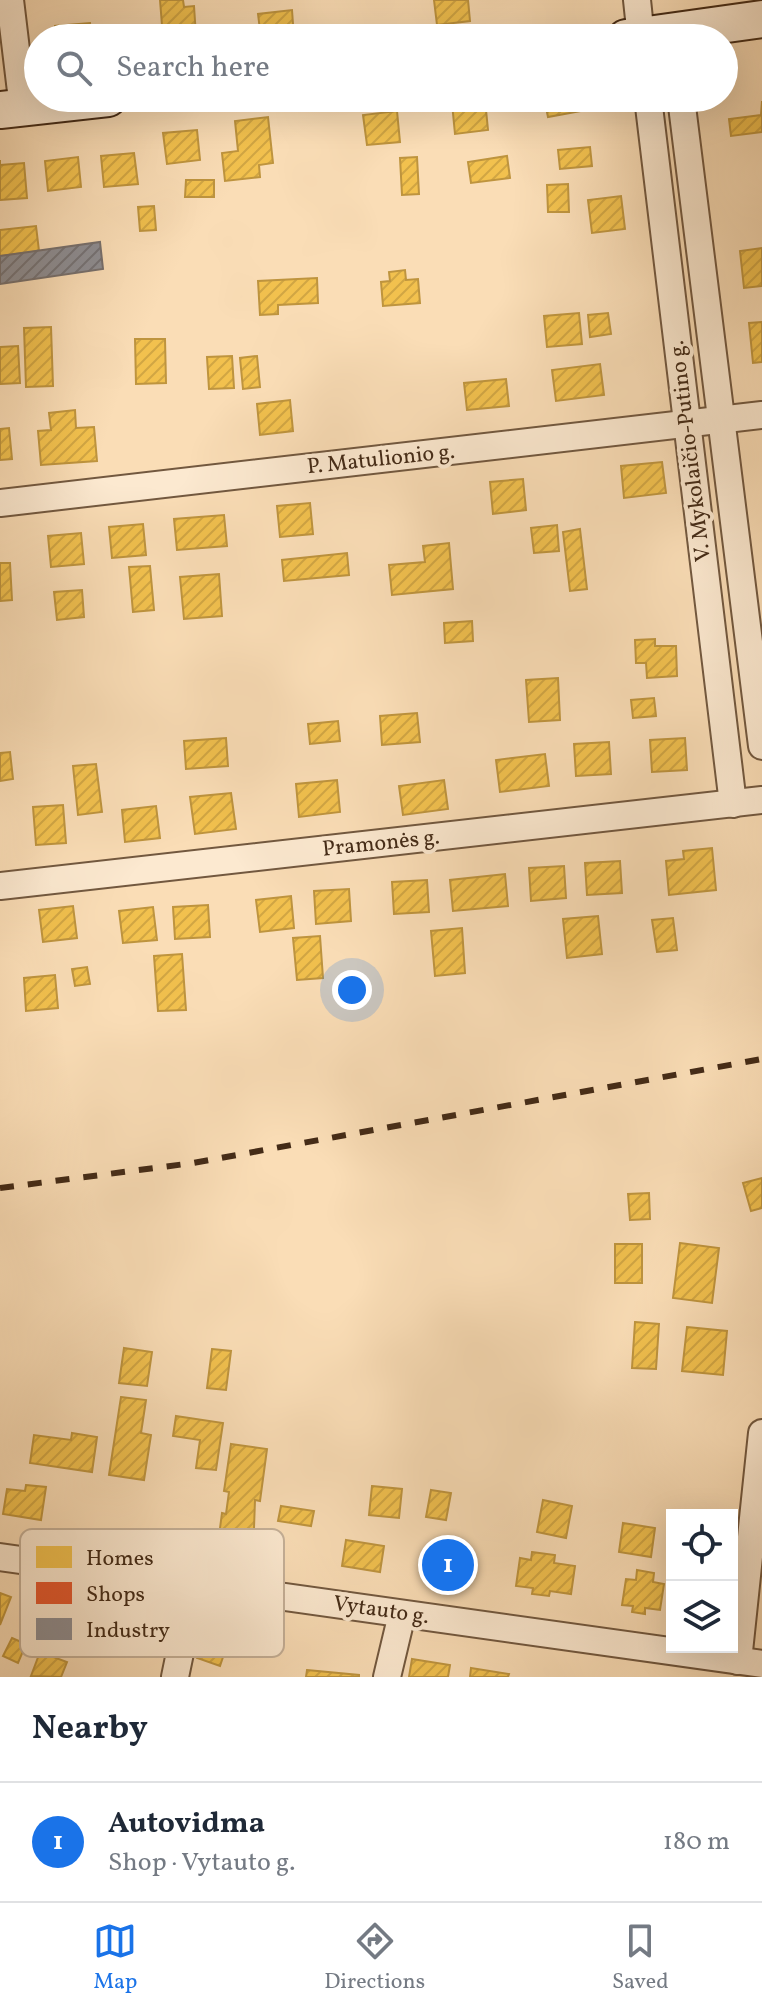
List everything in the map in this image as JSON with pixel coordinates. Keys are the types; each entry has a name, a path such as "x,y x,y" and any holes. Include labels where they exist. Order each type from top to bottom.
{"main road":[{"path":"731,24 762,19"}],"street":[{"path":"10,0 12,109"},
{"path":"637,0 646,24"},
{"name":"V. Mykolaičio-Putino g.","path":"650,112 733,804"},
{"name":"V. Mykolaičio-Putino g.","path":"683,112 762,746"},
{"name":"P. Matulionio g.","path":"0,503 762,415"},
{"name":"Pramonės g.","path":"0,886 762,800"},
{"path":"754,1667 762,1433"},
{"name":"Vytauto g.","path":"0,1557 20,1560"},
{"name":"Vytauto g.","path":"284,1598 754,1667"},
{"path":"387,1677 402,1614"},
{"path":"175,1677 179,1657"}],"building: Homes":[{"path":"160,0 183,0 184,7 194,6 195,24 162,24"},
{"path":"434,0 468,0 470,21 437,24"},
{"path":"292,10 293,24 259,24 258,14"},
{"path":"762,101 762,132 731,136 729,119 761,115"},
{"path":"397,112 400,142 367,145 363,115"},
{"path":"453,112 486,112 488,130 455,134"},
{"path":"547,112 576,112 548,117"},
{"path":"268,117 273,163 259,165 260,177 225,181 222,153 238,151 235,121"},
{"path":"197,130 200,160 167,164 163,133"},
{"path":"590,147 592,166 560,169 558,150"},
{"path":"134,153 138,184 104,187 101,156"},
{"path":"507,156 510,178 471,183 468,162"},
{"path":"78,157 81,187 48,191 45,161"},
{"path":"417,157 419,194 402,195 400,158"},
{"path":"24,163 27,198 0,200 0,165"},
{"path":"186,180 214,180 214,197 185,197"},
{"path":"568,184 569,212 548,212 547,185"},
{"path":"621,196 625,229 592,233 588,200"},
{"path":"154,206 156,230 140,231 138,207"},
{"path":"36,226 39,251 0,256 0,230"},
{"path":"762,248 762,286 744,288 740,251"},
{"path":"405,270 406,280 418,279 420,303 383,306 381,282 390,281 389,272"},
{"path":"317,278 318,303 278,305 278,314 260,315 258,281"},
{"path":"579,313 582,344 547,347 544,316"},
{"path":"608,313 611,334 590,337 588,315"},
{"path":"762,322 762,362 753,363 749,323"},
{"path":"51,327 53,386 26,387 24,328"},
{"path":"135,339 165,339 166,383 136,384"},
{"path":"18,346 20,383 0,384 0,347"},
{"path":"232,356 234,388 209,389 207,357"},
{"path":"257,356 260,387 243,389 240,358"},
{"path":"600,364 604,395 556,401 552,370"},
{"path":"506,379 509,406 467,410 464,383"},
{"path":"290,400 293,431 260,435 257,404"},
{"path":"75,410 76,428 94,427 97,461 41,465 38,431 51,430 49,413"},
{"path":"9,428 12,459 0,460 0,429"},
{"path":"662,462 666,493 624,498 621,466"},
{"path":"523,479 526,510 493,514 490,482"},
{"path":"310,503 313,534 280,537 277,506"},
{"path":"224,515 227,546 177,550 174,519"},
{"path":"143,524 146,555 112,558 109,527"},
{"path":"557,525 559,551 534,553 531,528"},
{"path":"580,529 587,589 570,591 563,532"},
{"path":"81,533 84,564 51,567 48,536"},
{"path":"449,543 453,589 392,595 389,565 425,562 423,546"},
{"path":"347,553 349,575 284,581 282,560"},
{"path":"0,563 10,563 12,600 0,601"},
{"path":"150,566 154,610 133,612 129,567"},
{"path":"219,574 222,616 184,619 180,577"},
{"path":"82,590 84,617 57,620 54,592"},
{"path":"472,621 473,641 445,643 444,623"},
{"path":"655,639 655,646 676,646 677,676 647,678 646,663 636,663 635,640"},
{"path":"558,678 560,720 529,722 526,680"},
{"path":"654,698 656,716 633,718 631,700"},
{"path":"417,713 420,742 382,745 380,716"},
{"path":"338,721 340,741 310,744 308,724"},
{"path":"226,738 228,766 186,769 184,741"},
{"path":"685,738 687,770 652,772 650,740"},
{"path":"609,742 611,774 576,776 574,744"},
{"path":"10,752 13,779 0,781 0,753"},
{"path":"545,754 549,786 500,792 496,760"},
{"path":"96,764 102,812 78,815 73,766"},
{"path":"337,780 340,812 299,817 296,784"},
{"path":"444,780 448,809 403,815 399,786"},
{"path":"231,793 236,829 195,834 190,797"},
{"path":"63,805 66,843 36,845 33,807"},
{"path":"156,806 160,838 125,842 122,810"},
{"path":"712,848 716,890 669,895 666,861 684,859 683,851"},
{"path":"620,861 622,893 587,895 585,863"},
{"path":"564,866 566,898 531,901 529,868"},
{"path":"505,874 508,906 453,911 450,880"},
{"path":"427,880 429,912 394,914 392,882"},
{"path":"349,889 351,921 316,924 314,891"},
{"path":"291,896 294,928 260,932 256,900"},
{"path":"208,905 210,937 175,939 173,907"},
{"path":"73,906 77,938 43,942 39,910"},
{"path":"153,907 157,940 123,943 119,911"},
{"path":"598,916 602,954 567,958 563,919"},
{"path":"673,918 677,950 657,952 652,920"},
{"path":"462,928 465,973 435,976 431,931"},
{"path":"320,936 323,978 297,980 293,938"},
{"path":"182,954 186,1010 158,1011 154,956"},
{"path":"87,967 90,984 75,986 72,969"},
{"path":"55,975 58,1008 26,1011 24,978"},
{"path":"762,1178 762,1208 751,1211 743,1183"},
{"path":"649,1193 650,1219 630,1220 628,1194"},
{"path":"680,1243 719,1248 712,1303 673,1298"},
{"path":"615,1244 642,1244 642,1283 615,1283"},
{"path":"635,1322 659,1324 656,1369 632,1368"},
{"path":"687,1327 727,1331 723,1375 682,1371"},
{"path":"124,1348 152,1352 147,1386 119,1383"},
{"path":"212,1349 231,1351 226,1390 207,1388"},
{"path":"121,1397 146,1400 141,1433 151,1435 144,1480 109,1475"},
{"path":"176,1416 223,1423 216,1470 196,1468 200,1440 173,1436"},
{"path":"72,1433 97,1437 92,1472 30,1463 34,1435 71,1440"},
{"path":"231,1444 267,1449 260,1501 255,1500 254,1529 220,1529 229,1492 224,1491"},
{"path":"26,1485 46,1487 41,1520 3,1514 7,1489 25,1491"},
{"path":"372,1486 402,1489 399,1518 369,1515"},
{"path":"431,1490 451,1493 446,1520 426,1517"},
{"path":"543,1500 572,1506 566,1538 537,1532"},
{"path":"281,1506 314,1511 311,1526 278,1521"},
{"path":"623,1523 655,1528 651,1557 619,1552"},
{"path":"346,1540 384,1546 380,1572 342,1566"},
{"path":"532,1552 555,1555 554,1563 575,1566 571,1594 550,1591 549,1596 532,1594 533,1588 516,1586 520,1558 531,1560"},
{"path":"637,1570 654,1573 653,1582 664,1584 660,1610 645,1608 645,1614 632,1612 633,1606 622,1605 626,1579 636,1580"},
{"path":"0,1593 11,1597 0,1625"},
{"path":"12,1638 20,1641 18,1663 3,1656"},
{"path":"38,1657 54,1657 67,1662 61,1677 31,1676"},
{"path":"197,1657 223,1657 220,1666"},
{"path":"412,1659 450,1665 448,1677 409,1677"},
{"path":"471,1668 509,1674 508,1677 470,1677"},
{"path":"307,1670 359,1675 359,1677 306,1677"}],"building: Shops":[{"path":"431,1549 469,1555 465,1580 427,1575"}],"building: Industry":[{"path":"100,242 103,269 0,284 0,256"}],"railway":[{"path":"0,1188 193,1163 762,1059"}],"place":[{"name":"Autovidma","path":"448,1565"}]}
